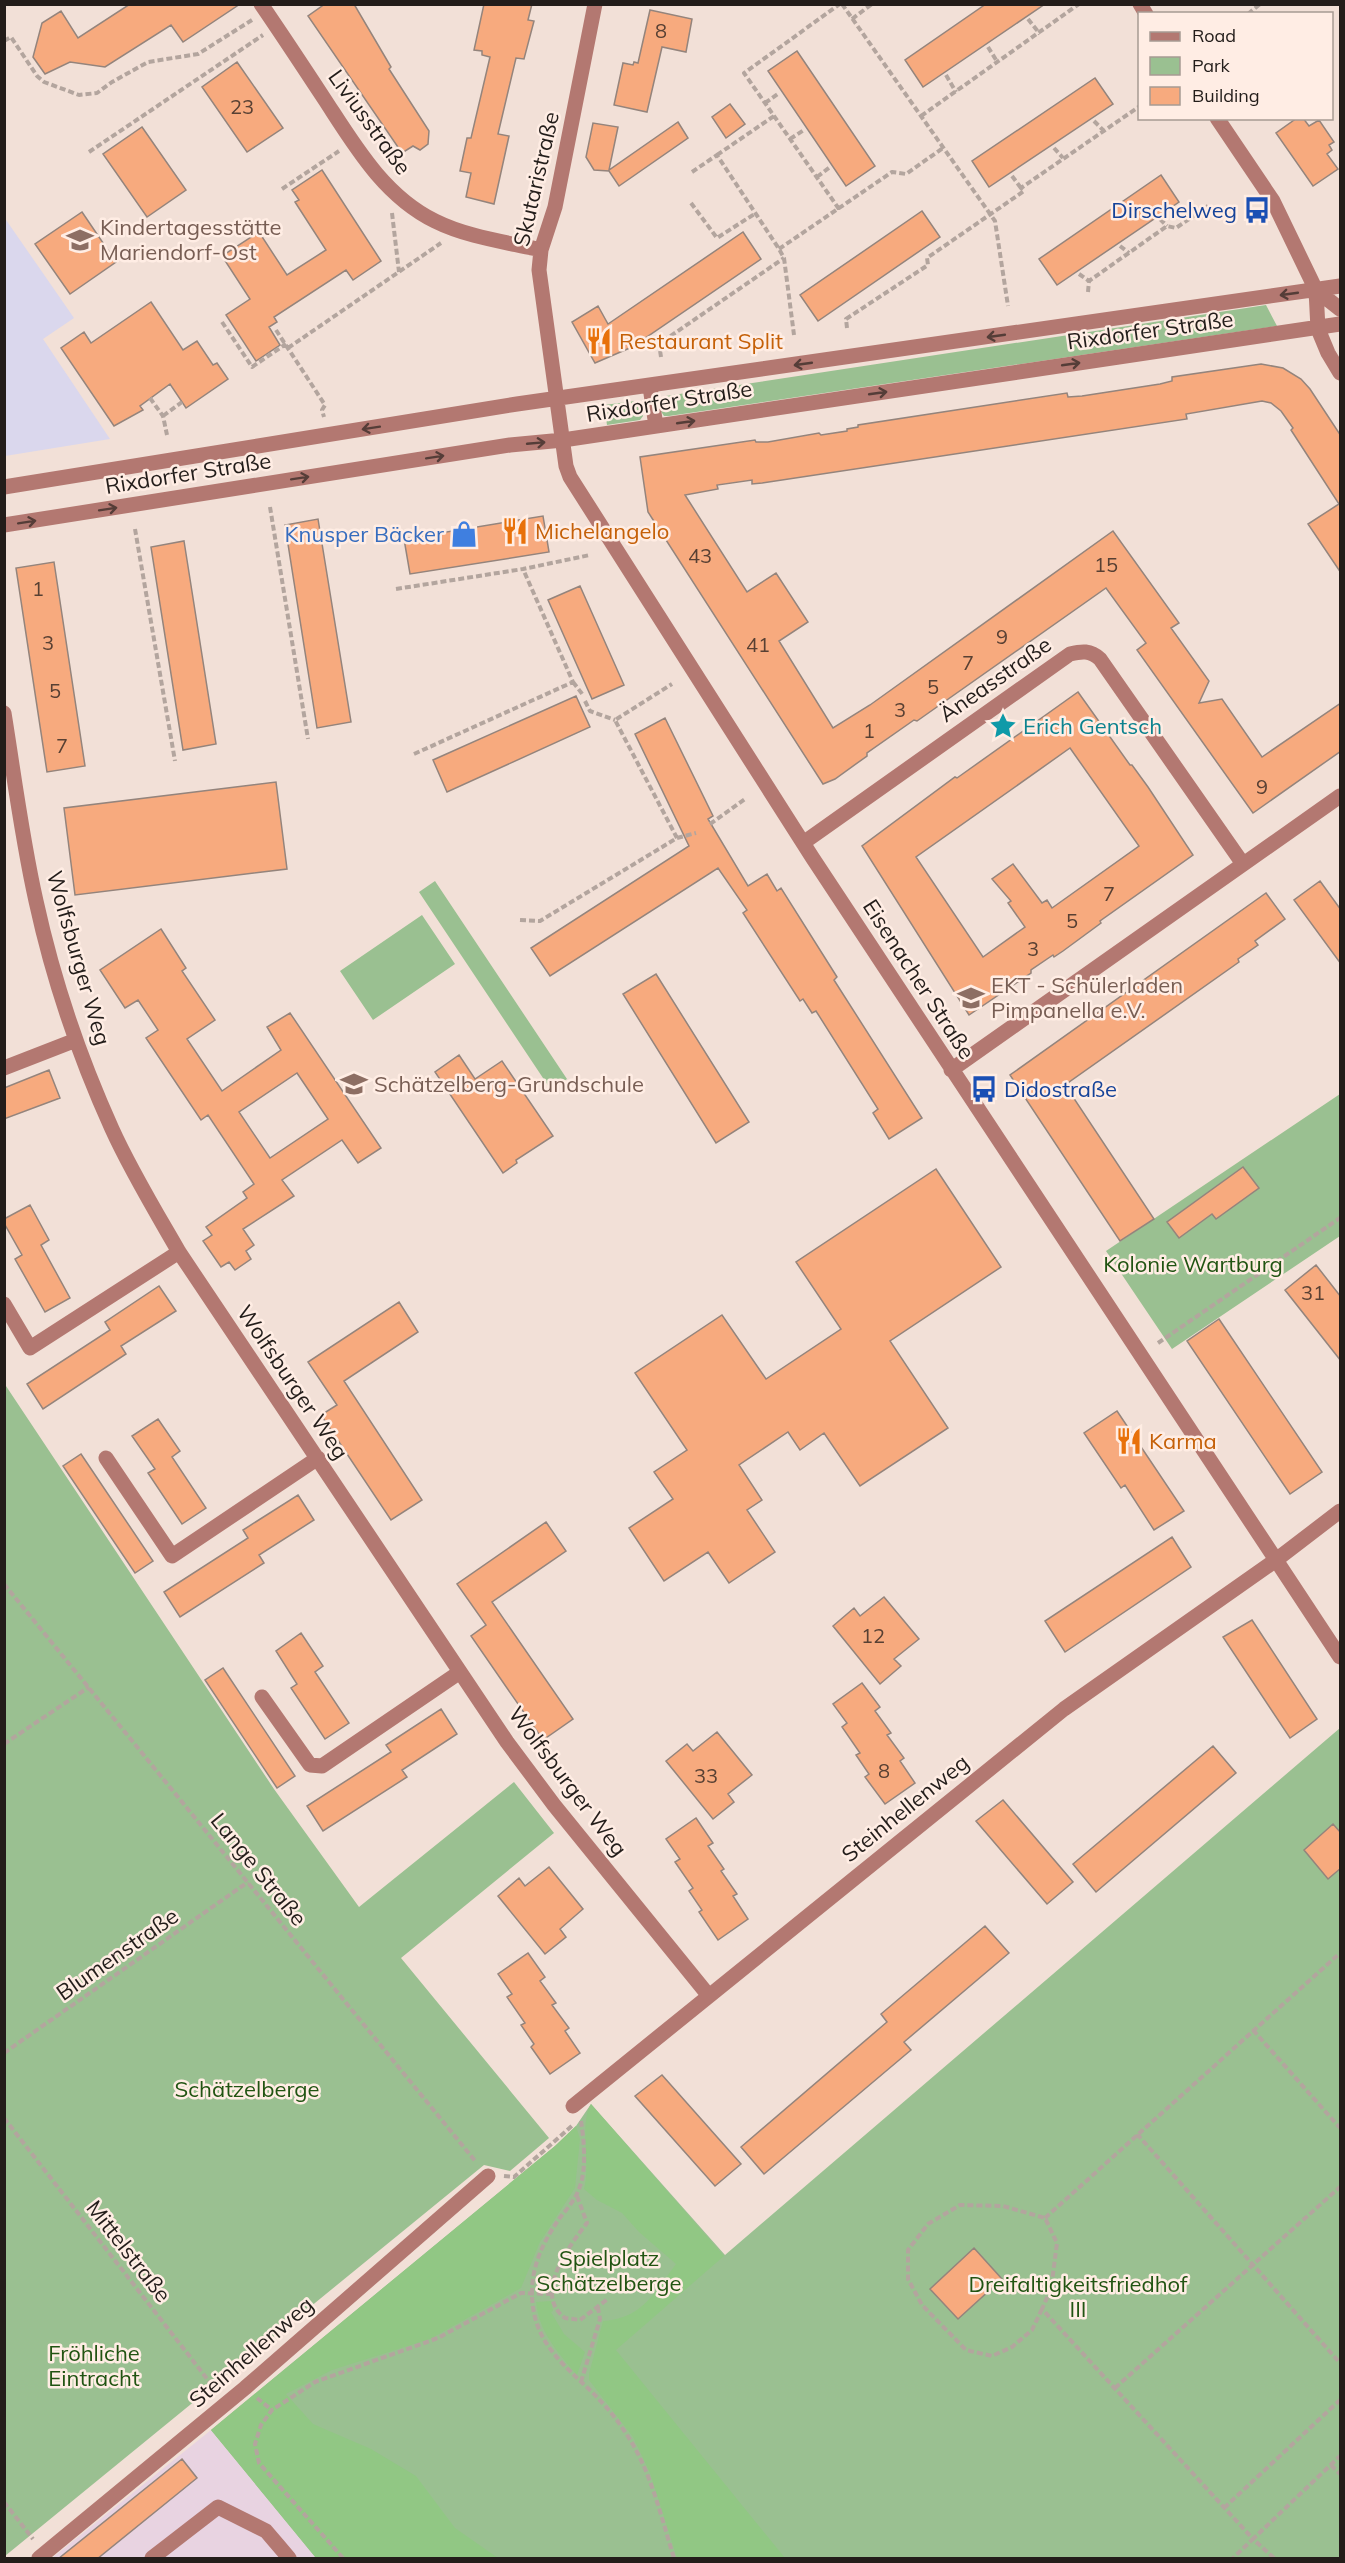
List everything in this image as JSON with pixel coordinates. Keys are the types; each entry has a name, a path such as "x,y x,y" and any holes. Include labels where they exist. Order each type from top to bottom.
{"street":[{"name":"Liviusstraße","path":"261,4 352,142 376,174 394,192 434,221 456,230 541,250"},
{"name":"Skutaristraße","path":"557,399 540,270 541,250 555,207 595,4"},
{"path":"1218,120 1273,201 1316,290 1318,329 1328,353 1341,374"},
{"name":"Rixdorfer Straße","path":"4,487 557,399 1341,286"},
{"path":"1316,290 1341,309"},
{"name":"Rixdorfer Straße","path":"4,525 510,445 563,440 1341,324"},
{"path":"650,387 656,426"},
{"name":"Eisenacher Straße","path":"557,399 570,477 803,843 951,1070 1341,1657"},
{"name":"Äneasstraße","path":"803,843 1070,654 1082,651 1093,653 1100,659 1243,864"},
{"name":"Wolfsburger Weg","path":"4,713 36,901 76,1040 112,1130 179,1252 507,1742 554,1805 709,1996"},
{"path":"951,1070 1341,795"},
{"path":"4,1068 76,1040"},
{"path":"4,1304 30,1348 179,1252"},
{"path":"106,1458 172,1556 318,1458"},
{"name":"Steinhellenweg","path":"573,2106 1064,1709 1276,1560 1341,1511"},
{"path":"262,1697 310,1765 322,1766 460,1672"},
{"name":"Steinhellenweg","path":"42,2556 227,2403 488,2176"},
{"path":"152,2559 218,2507 266,2531 289,2559"}],"path":[{"path":"839,209 744,73 841,4 995,221 1008,306"},
{"path":"852,19 872,4"},
{"path":"921,116 1040,34 1079,4"},
{"path":"4,41 11,37 37,76 44,82 80,95 97,93 148,62 198,54 253,19"},
{"path":"1028,19 1040,34"},
{"path":"89,152 263,35"},
{"path":"988,47 998,63"},
{"path":"946,75 956,92"},
{"path":"765,103 779,93"},
{"path":"1021,188 1138,107"},
{"path":"692,172 774,116"},
{"path":"1094,121 1104,131"},
{"path":"790,139 804,130"},
{"path":"282,189 352,142"},
{"path":"779,249 892,172 906,174 943,148"},
{"path":"1054,148 1063,158"},
{"path":"717,155 784,258 794,335"},
{"path":"817,177 830,167"},
{"path":"847,328 846,319 928,265 927,258 1024,191 1012,176"},
{"path":"691,203 717,238 756,213"},
{"path":"1160,219 1167,226 1176,228 1208,206"},
{"path":"392,213 399,272"},
{"path":"1088,292 1089,281 1167,226"},
{"path":"222,322 252,367 442,242"},
{"path":"1120,246 1129,253"},
{"path":"661,357 659,344 784,258"},
{"path":"1078,274 1089,281"},
{"path":"276,330 325,405 322,410 329,435"},
{"path":"150,398 163,416 167,435"},
{"path":"163,416 182,402"},
{"path":"270,507 308,739"},
{"path":"135,529 175,761"},
{"path":"396,589 523,569 590,555"},
{"path":"523,569 573,682 583,695"},
{"path":"414,754 573,682"},
{"path":"615,720 672,684"},
{"path":"585,701 590,711 615,720 677,838"},
{"path":"710,824 745,799"},
{"path":"520,921 540,921 677,838 696,833"},
{"path":"1158,1342 1341,1218"},
{"name":"Lange Straße","path":"4,1584 488,2176"},
{"path":"4,1744 89,1687"},
{"name":"Blumenstraße","path":"4,2053 248,1882"},
{"path":"1044,2218 1341,1953"},
{"path":"1253,2030 1341,2128"},
{"path":"488,2176 514,2177 580,2116 583,2135 582,2179 576,2196 544,2243 533,2271 531,2293 534,2313 542,2335 560,2363 605,2405 635,2449 650,2483 674,2559"},
{"name":"Mittelstraße","path":"4,2118 227,2403"},
{"path":"1137,2134 1341,2363"},
{"path":"1114,2388 1341,2187"},
{"path":"576,2196 587,2223 556,2271 553,2294 555,2306 566,2318 580,2319 609,2298"},
{"path":"960,2205 1003,2206 1044,2218 1057,2243 1051,2289 1032,2330 1011,2347 992,2356 966,2350 922,2305 908,2279 908,2250 928,2224 960,2205"},
{"path":"343,2559 259,2463 255,2444 261,2425 272,2410 315,2382 417,2347 522,2293 553,2294"},
{"path":"581,2382 600,2319 598,2308"},
{"path":"1042,2309 1224,2508 1274,2559"},
{"path":"1224,2508 1341,2400"},
{"path":"1233,2559 1341,2456"},
{"path":"1331,2465 1341,2474"},
{"path":"4,2502 42,2556"}],"shaded area":[{"path":"4,217 74,318 43,339 110,439 5,456"},
{"path":"211,2430 316,2558 52,2558"}],"green space":[{"path":"1266,305 1277,326 669,416 664,416 660,410 659,401 666,396"},
{"path":"635,401 642,406 643,416 640,420 607,425 604,405"},
{"path":"435,881 567,1079 551,1090 419,892"},
{"path":"422,915 455,964 373,1020 340,971"},
{"name":"Kolonie Wartburg","path":"1340,1094 1340,1236 1172,1349 1106,1251"},
{"name":"Schätzelberge","path":"4,1383 274,1789 359,1907 514,1782 554,1833 401,1958 549,2138 510,2171 484,2165 5,2556"},
{"name":"Dreifaltigkeitsfriedhof III","path":"1340,1728 1340,2558 316,2558 211,2430 555,2146 576,2126 591,2104 725,2255"},
{"path":"591,2104 724,2256 616,2350 785,2558 677,2558 650,2473 633,2437 589,2380 603,2321 617,2319 638,2309 654,2294 676,2264 639,2232 622,2213 597,2200 584,2189 586,2179 585,2132"},
{"path":"576,2126 580,2139 575,2188 540,2242 521,2288 430,2339 332,2370 286,2394 313,2424 371,2449 416,2476 455,2528 498,2558 316,2558 211,2430 555,2146"},
{"path":"551,2301 553,2311 551,2312 564,2334 585,2352 577,2375 556,2350 541,2323 536,2302"}],"building":[{"path":"130,4 240,4 183,42 171,25 105,67 70,62 45,74 33,57 42,23 61,11 78,38"},
{"path":"325,4 354,4 391,67 389,69 429,131 428,144 420,150 413,146 402,153 308,16"},
{"path":"484,4 532,4 528,20 534,21 524,59 516,58 498,134 509,136 494,204 466,197 471,173 460,171 467,138 471,138 490,57 482,55 482,51 474,50"},
{"path":"986,4 1045,4 923,87 905,60"},
{"path":"650,10 692,19 686,52 662,47 647,112 614,105 623,63 633,65 634,62 638,63"},
{"path":"797,51 875,166 846,186 768,71"},
{"path":"237,62 283,128 247,152 202,87"},
{"path":"1095,78 1113,104 989,187 972,161"},
{"path":"730,104 745,124 726,138 712,117"},
{"path":"1294,120 1304,120 1309,126 1319,120 1334,142 1329,145 1332,150 1327,154 1338,169 1313,186 1276,133"},
{"path":"678,122 688,138 619,186 609,171 594,170 586,157 593,123 618,127 609,170"},
{"path":"142,127 186,190 147,217 103,154"},
{"path":"322,170 381,261 353,280 346,270 274,317 277,322 269,327 280,345 256,361 226,315 250,299 222,256 259,232 287,275 326,250 295,202 299,200 292,190"},
{"path":"1161,175 1179,202 1057,285 1039,259"},
{"path":"922,211 940,237 818,321 800,295"},
{"path":"82,212 116,262 70,294 35,244"},
{"path":"743,232 761,259 632,347 595,363 572,322 598,306 608,324"},
{"path":"151,302 183,350 197,341 213,365 217,363 228,379 186,408 170,384 140,406 143,410 114,426 61,348 84,332 91,343"},
{"path":"1261,364 1283,368 1301,379 1341,436 1341,573 1308,524 1339,504 1281,411 1271,403 1262,401 1186,414 1187,419 762,483 752,484 752,480 717,485 718,489 685,495 747,592 776,573 808,622 779,641 833,728 870,705 1113,531 1179,623 1171,628 1209,681 1199,703 1222,699 1262,757 1341,703 1341,751 1253,813 1137,650 1146,643 1106,588 917,721 914,720 867,753 867,756 835,779 823,784 648,512 640,457 755,440 756,442 768,442 819,433 821,435 847,431 858,425 1067,393 1068,397 1082,396 1160,384 1172,381 1172,377"},
{"path":"543,516 549,552 410,574 404,539"},
{"path":"318,519 351,722 317,728 285,525"},
{"path":"184,541 216,744 183,750 151,547"},
{"path":"54,562 85,766 47,772 16,568"},
{"path":"580,586 624,685 592,699 548,600"},
{"path":"1078,692 1148,787 1193,855 1100,921 1101,923 1063,951 1054,957 1053,955 1031,970 1031,973 969,1015 862,846 955,777 957,778","holes":["1070,748 1139,846 1052,908 1047,900 1042,903 1013,864 992,879 1011,901 1008,903 1025,927 983,957 916,857"]},
{"path":"576,696 590,727 447,792 433,760"},
{"path":"665,718 713,816 708,819 748,886 767,874 777,891 781,888 837,977 834,980 922,1118 889,1139 873,1113 878,1109 816,1011 812,1013 803,999 800,1001 743,913 747,910 718,868 550,976 531,948 689,846 635,734"},
{"path":"276,782 287,869 75,895 64,808"},
{"path":"1320,881 1341,910 1341,964 1294,900"},
{"path":"1266,893 1285,919 1255,941 1258,945 1238,959 1239,962 1065,1085 1154,1219 1120,1241 1010,1075"},
{"path":"161,929 186,968 182,971 215,1020 187,1039 222,1091 281,1050 267,1027 290,1013 381,1148 358,1163 342,1140 282,1180 294,1196 243,1229 254,1245 246,1251 251,1259 235,1270 229,1262 221,1267 203,1241 212,1235 206,1227 247,1198 243,1192 254,1184 208,1115 201,1120 146,1038 158,1030 138,1000 125,1008 100,970","holes":["297,1073 328,1119 270,1158 239,1112"]},
{"path":"656,974 749,1122 716,1143 623,994"},
{"path":"459,1055 475,1079 502,1061 553,1136 516,1160 517,1163 503,1173 435,1072"},
{"path":"49,1070 60,1098 4,1119 4,1088"},
{"path":"1243,1167 1259,1188 1216,1219 1212,1214 1179,1238 1167,1222"},
{"path":"936,1169 1001,1267 890,1341 948,1428 860,1486 824,1433 800,1450 788,1432 739,1465 762,1500 747,1510 775,1552 729,1583 708,1552 664,1581 629,1528 673,1499 654,1472 687,1450 635,1373 722,1315 766,1379 841,1329 796,1262"},
{"path":"30,1205 49,1240 41,1245 70,1298 45,1312 15,1259 22,1255 4,1223 4,1219"},
{"path":"1316,1265 1341,1297 1341,1361 1285,1290"},
{"path":"159,1286 176,1311 121,1346 126,1354 43,1409 27,1384 110,1330 105,1322"},
{"path":"399,1302 418,1332 344,1381 422,1500 391,1520 321,1415 337,1405 308,1362"},
{"path":"1219,1319 1322,1472 1290,1494 1187,1341"},
{"path":"1117,1411 1184,1511 1154,1530 1125,1485 1121,1488 1084,1433"},
{"path":"158,1419 180,1451 172,1457 206,1508 182,1524 148,1473 155,1469 132,1436"},
{"path":"81,1454 153,1561 135,1573 63,1466"},
{"path":"298,1495 314,1520 259,1555 264,1563 180,1617 164,1592 248,1538 243,1530"},
{"path":"546,1522 566,1551 492,1602 573,1719 543,1740 471,1636 486,1625 457,1584"},
{"path":"1172,1537 1191,1567 1065,1652 1045,1621"},
{"path":"884,1597 919,1639 894,1659 901,1666 880,1684 833,1626 854,1608 860,1616"},
{"path":"1252,1620 1317,1719 1290,1738 1223,1637"},
{"path":"301,1633 323,1666 315,1672 349,1723 325,1739 291,1688 297,1684 276,1651"},
{"path":"223,1668 295,1776 277,1788 205,1680"},
{"path":"862,1683 880,1707 875,1711 891,1733 887,1735 904,1758 900,1761 915,1783 885,1804 865,1777 869,1774 856,1755 860,1753 842,1727 847,1723 833,1704"},
{"path":"441,1709 457,1734 402,1770 407,1777 323,1831 307,1806 391,1752 386,1745"},
{"path":"717,1732 752,1775 728,1794 734,1802 713,1819 666,1761 687,1744 693,1751"},
{"path":"1213,1746 1236,1773 1096,1892 1073,1864"},
{"path":"1003,1800 1073,1882 1047,1904 976,1821"},
{"path":"696,1818 713,1843 708,1846 724,1869 721,1871 737,1894 733,1896 748,1919 718,1940 699,1912 702,1910 689,1891 693,1888 675,1862 680,1859 666,1839"},
{"path":"1333,1824 1341,1833 1341,1868 1328,1879 1304,1850"},
{"path":"549,1867 583,1909 560,1929 566,1937 545,1954 498,1896 519,1878 525,1886"},
{"path":"985,1926 1009,1953 904,2042 911,2050 764,2174 741,2147 887,2022 881,2014"},
{"path":"528,1953 545,1977 540,1981 556,2003 552,2005 569,2028 565,2031 580,2053 550,2074 531,2047 534,2044 521,2025 525,2023 507,1997 512,1994 498,1974"},
{"path":"662,2075 741,2164 715,2186 635,2096"},
{"path":"974,2248 1002,2279 958,2319 930,2289"},
{"path":"182,2459 197,2478 97,2559 58,2559"}],"place":[{"name":"Dirschelweg","path":"1257,210"},
{"name":"Kindertagesstätte Mariendorf-Ost","path":"80,240"},
{"name":"Restaurant Split","path":"599,341"},
{"name":"Michelangelo","path":"515,531"},
{"name":"Knusper Bäcker","path":"464,534"},
{"name":"Erich Gentsch","path":"1003,726"},
{"name":"EKT - Schülerladen Pimpanella e.V.","path":"971,998"},
{"name":"Schätzelberg-Grundschule","path":"354,1084"},
{"name":"Didostraße","path":"984,1089"},
{"name":"Karma","path":"1129,1441"}],"park label":[{"name":"Spielplatz Schätzelberge","path":"609,2270"},
{"name":"Fröhliche Eintracht","path":"94,2366"}]}
